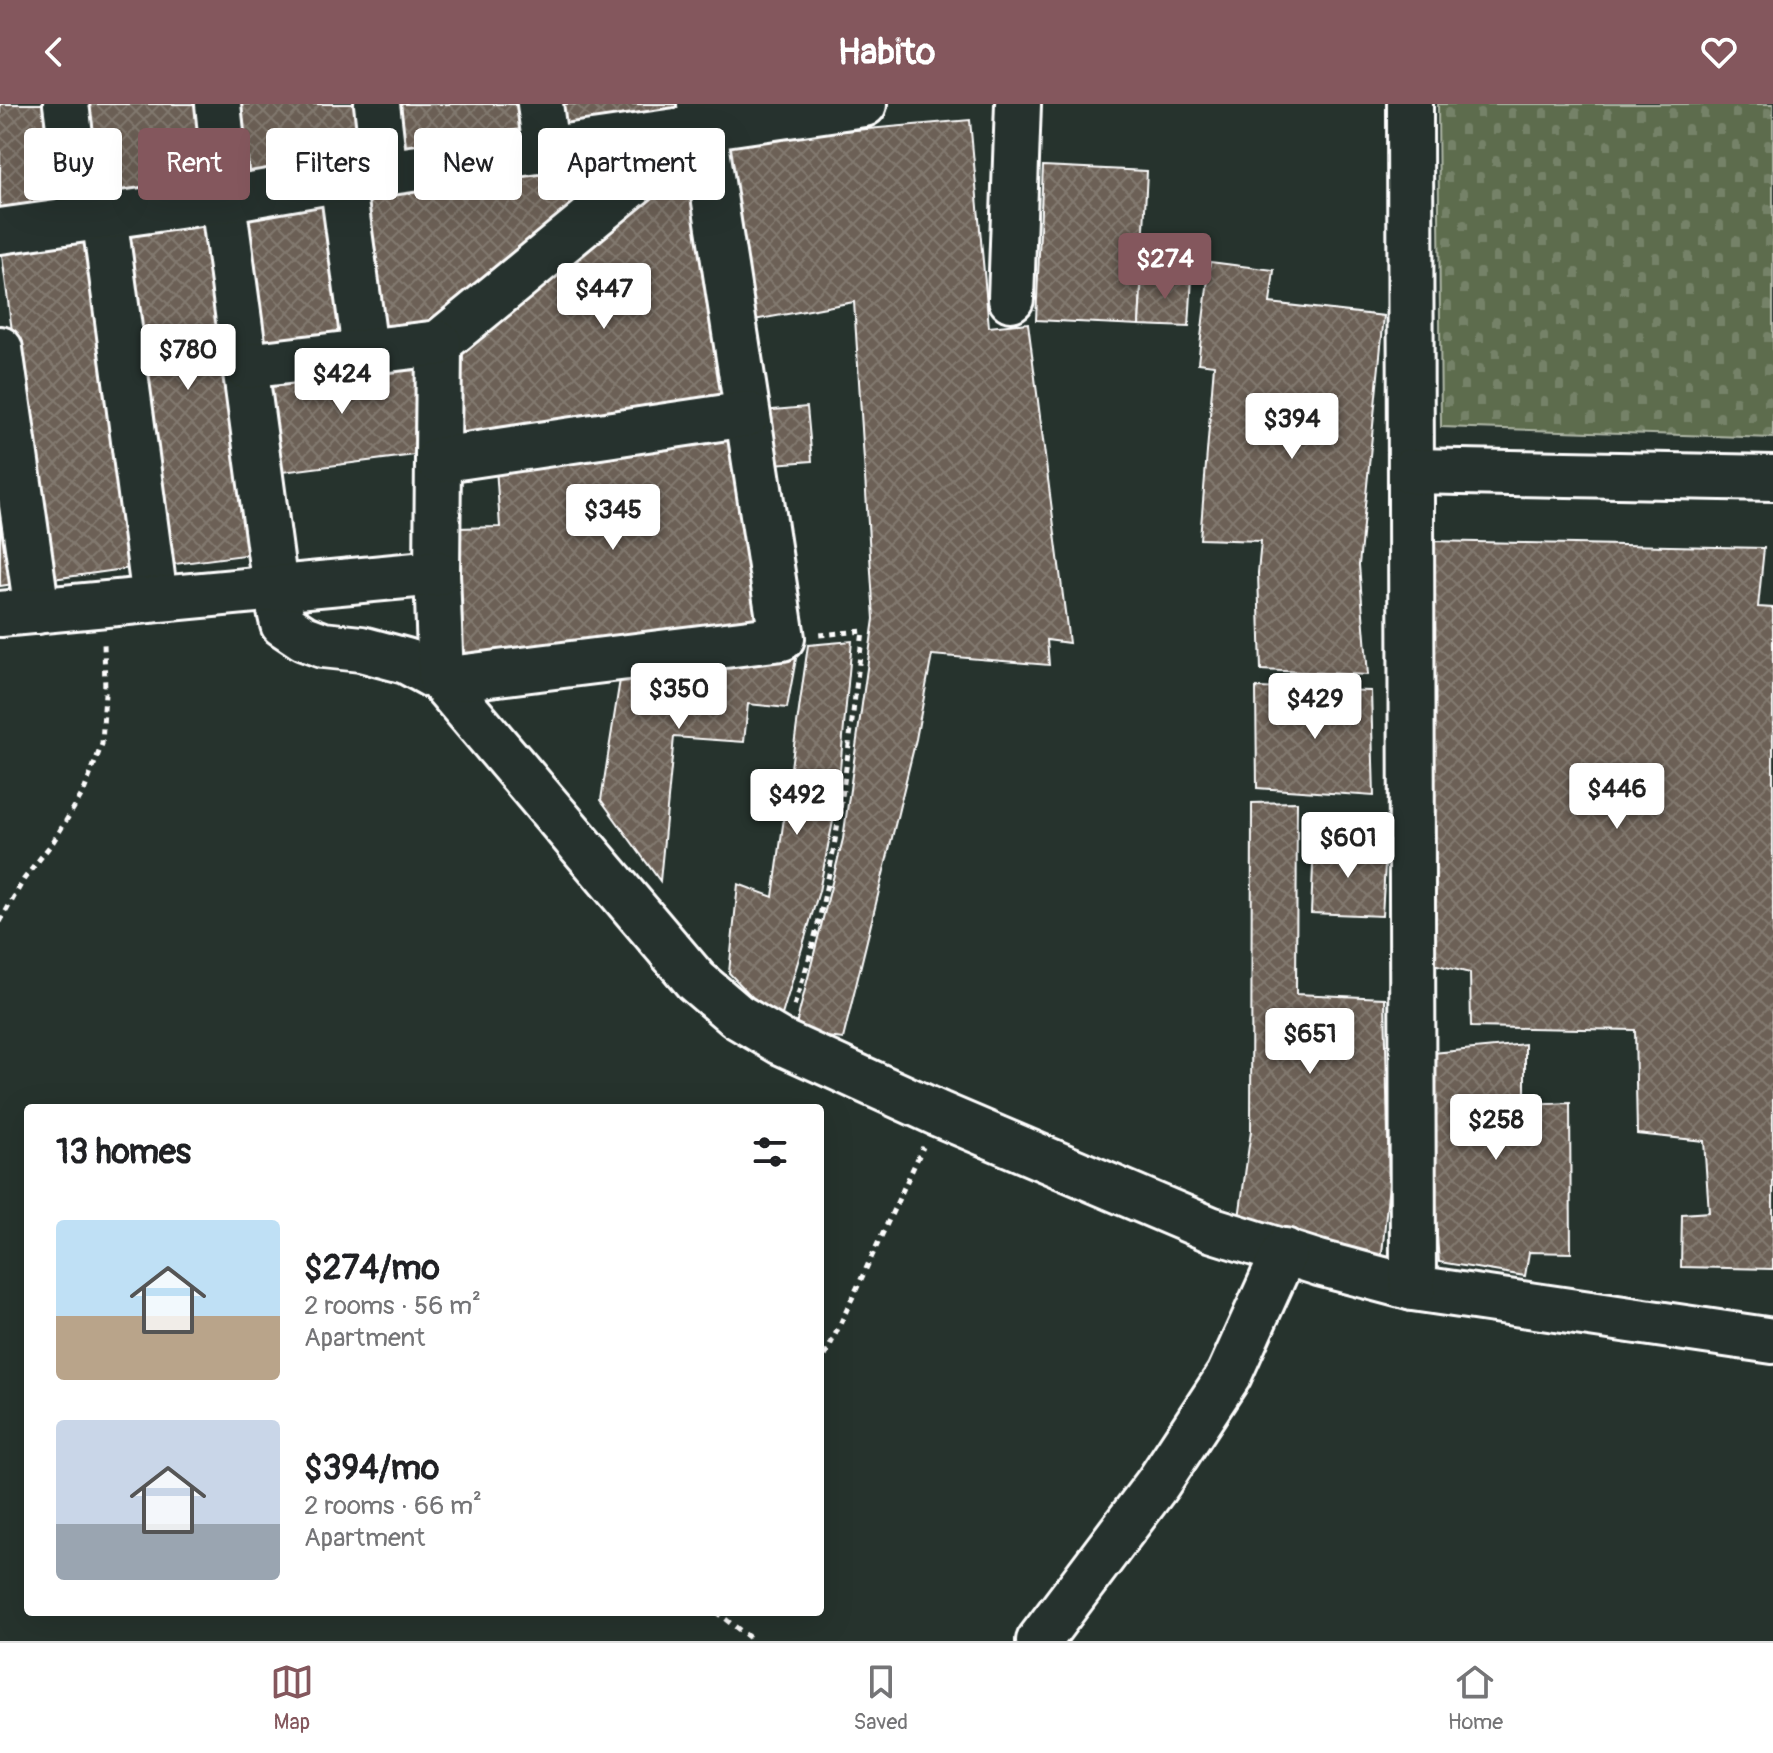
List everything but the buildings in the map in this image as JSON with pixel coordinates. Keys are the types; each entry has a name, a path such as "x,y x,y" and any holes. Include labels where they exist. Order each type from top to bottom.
{"street":[{"path":"66,104 93,216 155,599"},
{"path":"218,104 221,128"},
{"path":"377,104 380,128"},
{"path":"540,104 543,128"},
{"path":"642,128 702,115 862,104"},
{"path":"1011,299 1018,104"},
{"path":"1410,104 1413,1288"},
{"path":"246,366 439,343 702,115"},
{"path":"441,680 782,638 702,115"},
{"path":"398,171 538,150"},
{"path":"0,231 220,200"},
{"path":"228,200 224,209 275,588 283,624 304,638 323,645 361,649 406,661 441,680 696,981 737,1016 781,1042 939,1114 1210,1229 1413,1288 1773,1341"},
{"path":"345,200 365,350"},
{"path":"439,343 437,573 441,680"},
{"path":"0,349 19,612 437,573"},
{"path":"438,460 747,414"},
{"path":"1411,471 1773,478"},
{"path":"1039,1641 1158,1483 1229,1375 1285,1251"}],"path":[{"path":"0,922 24,879 53,842 84,791 102,744 105,693 103,604"},
{"path":"781,1042 820,913 842,803 863,631 782,638"},
{"path":"824,1358 939,1114"},
{"path":"721,1616 754,1641"}],"green space":[{"path":"1438,104 1773,104 1773,438 1441,427"}]}
